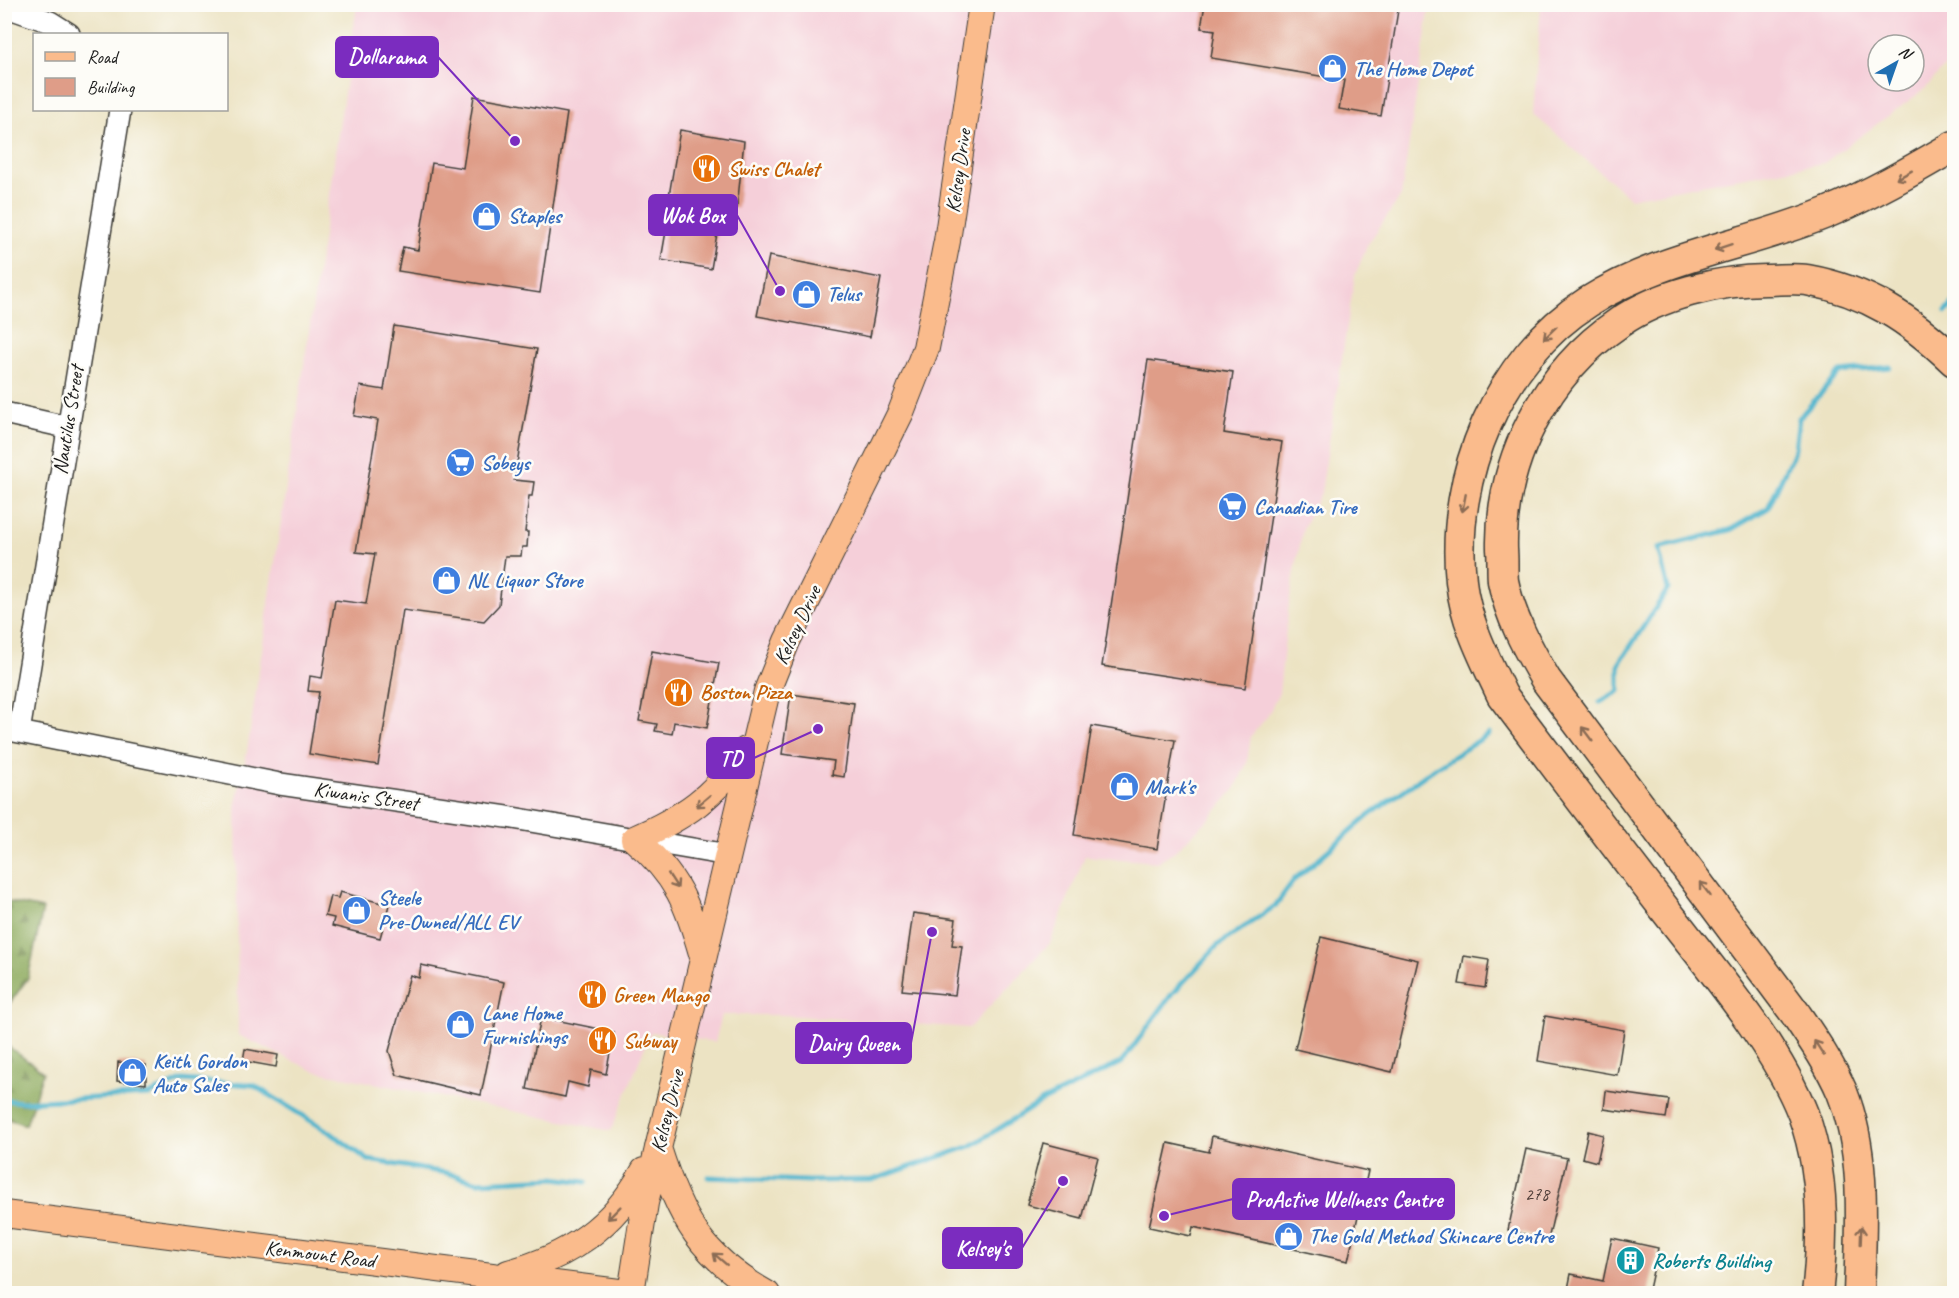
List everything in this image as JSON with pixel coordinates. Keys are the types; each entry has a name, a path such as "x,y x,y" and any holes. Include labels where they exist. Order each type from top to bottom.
{"highway":[{"path":"1817,1293 1821,1225 1819,1172 1803,1115 1779,1065 1740,1008 1502,695 1476,639 1461,582 1461,520 1472,462 1493,410 1522,361 1553,329 1588,302 1639,275 1825,213 1898,179 1954,146"},
{"path":"1858,1293 1862,1184 1842,1093 1824,1057 1795,1012 1714,901 1546,680 1520,635 1503,581 1502,523 1512,467 1536,413 1571,364 1620,321 1678,294 1740,280 1805,279 1866,296 1920,329 1954,362"}],"main road":[{"name":"Kelsey Drive","path":"633,1293 645,1203 729,855 753,740 776,667 901,412 927,348 947,241 982,4"},
{"path":"704,959 692,917 677,887 658,860 634,839 671,823 700,804 726,779 753,740"},
{"path":"497,1276 539,1265 562,1254 585,1238 630,1197 658,1148"},
{"path":"658,1148 672,1193 686,1222 698,1237 732,1269 768,1293"},
{"name":"Kenmount Road","path":"4,1214 633,1293"}],"street":[{"path":"4,6 50,22 67,33"},
{"name":"Nautilus Street","path":"12,730 120,111"},
{"path":"4,413 66,427"},
{"name":"Kiwanis Street","path":"12,730 280,784 507,817 729,855"}],"shaded area":[{"path":"357,5 1430,5 1401,196 1368,244 1355,275 1321,493 1303,529 1289,603 1279,693 1267,717 1251,736 1247,763 1235,789 1210,818 1175,851 1157,862 1085,856 1050,943 969,1028 783,1015 722,1015 715,1042 651,1032 611,1131 314,1071 238,1035 236,803 247,752"},
{"path":"1541,5 1954,5 1954,56 1926,88 1926,33 1866,33 1866,93 1920,93 1824,163 1630,198 1533,114"}],"green space":[{"path":"5,901 43,909 28,978 5,1010"},
{"path":"5,1044 43,1072 26,1125 5,1118"}],"building":[{"name":"The Home Depot","path":"1205,4 1399,4 1381,116 1339,109 1344,80 1211,58 1215,30 1201,28"},
{"name":"Staples","path":"474,96 567,113 540,293 398,271 403,247 418,250 432,163 463,168"},
{"name":"Swiss Chalet","path":"680,130 744,141 737,208 669,196"},
{"path":"670,208 720,216 711,269 661,260"},
{"path":"769,256 881,278 870,337 757,316"},
{"path":"394,326 537,349 514,480 534,482 532,496 529,496 525,532 528,532 527,547 522,547 521,556 505,556 499,605 484,621 403,610 378,765 309,754 319,692 308,691 310,676 322,678 335,600 366,604 375,554 356,552 378,420 354,416 360,386 384,390"},
{"path":"1148,360 1233,372 1224,433 1282,442 1245,688 1102,666"},
{"name":"Boston Pizza","path":"652,651 719,663 707,728 674,722 672,734 655,731 657,724 639,721"},
{"path":"791,694 854,703 844,777 832,775 834,761 782,754"},
{"name":"Mark's","path":"1092,726 1175,740 1157,849 1074,835"},
{"name":"Steele Pre-Owned/ALL EV","path":"340,892 389,905 380,938 332,926 334,918 325,916 330,896 338,898"},
{"path":"913,913 956,919 952,945 962,946 955,995 902,990"},
{"path":"1321,937 1418,960 1392,1072 1295,1049"},
{"path":"1464,956 1489,960 1485,988 1459,984"},
{"path":"421,965 504,982 481,1095 397,1075 389,1051 410,975 419,978"},
{"path":"1545,1016 1624,1030 1617,1075 1538,1061"},
{"path":"541,1017 614,1032 606,1074 591,1070 588,1087 568,1082 565,1097 527,1089"},
{"path":"245,1049 278,1055 276,1067 243,1061"},
{"name":"Keith Gordon Auto Sales","path":"118,1062 146,1065 146,1084 117,1081"},
{"path":"1606,1091 1669,1100 1666,1118 1604,1109"},
{"path":"1588,1131 1603,1135 1597,1162 1582,1158"},
{"path":"1212,1136 1368,1171 1348,1261 1193,1227 1191,1236 1149,1227 1168,1143 1209,1152"},
{"path":"1043,1143 1098,1157 1082,1219 1027,1205"},
{"path":"1526,1149 1567,1158 1548,1240 1508,1230"},
{"name":"Roberts Building","path":"1612,1238 1658,1248 1648,1294 1567,1294 1571,1274 1603,1281"}],"waterway":[{"path":"1946,312 1954,303"},
{"path":"1600,702 1619,691 1619,664 1668,589 1658,548 1730,530 1768,508 1795,449 1799,418 1840,372 1890,367"},
{"path":"708,1177 809,1181 872,1180 971,1146 1041,1102 1122,1062 1172,994 1218,945 1275,906 1294,880 1368,816 1435,768 1489,734"},
{"path":"4,1100 22,1102 149,1095 182,1080 253,1085 331,1133 368,1160 447,1173 478,1182 554,1178 586,1182"}],"place":[{"name":"The Home Depot","path":"1333,69"},
{"name":"Dollarama","path":"515,141"},
{"name":"Swiss Chalet","path":"707,169"},
{"name":"Staples","path":"487,216"},
{"name":"Wok Box","path":"780,291"},
{"name":"Telus","path":"806,294"},
{"name":"Sobeys","path":"460,463"},
{"name":"Canadian Tire","path":"1233,507"},
{"name":"NL Liquor Store","path":"446,580"},
{"name":"Boston Pizza","path":"679,692"},
{"name":"TD","path":"818,729"},
{"name":"Mark's","path":"1124,787"},
{"name":"Steele Pre-Owned/ALL EV","path":"357,910"},
{"name":"Dairy Queen","path":"932,932"},
{"name":"Green Mango","path":"592,995"},
{"name":"Lane Home Furnishings","path":"461,1025"},
{"name":"Subway","path":"602,1041"},
{"name":"Keith Gordon Auto Sales","path":"132,1073"},
{"name":"Kelsey's","path":"1063,1181"},
{"name":"ProActive Wellness Centre","path":"1164,1216"},
{"name":"The Gold Method Skincare Centre","path":"1288,1236"},
{"name":"Roberts Building","path":"1631,1261"}]}
